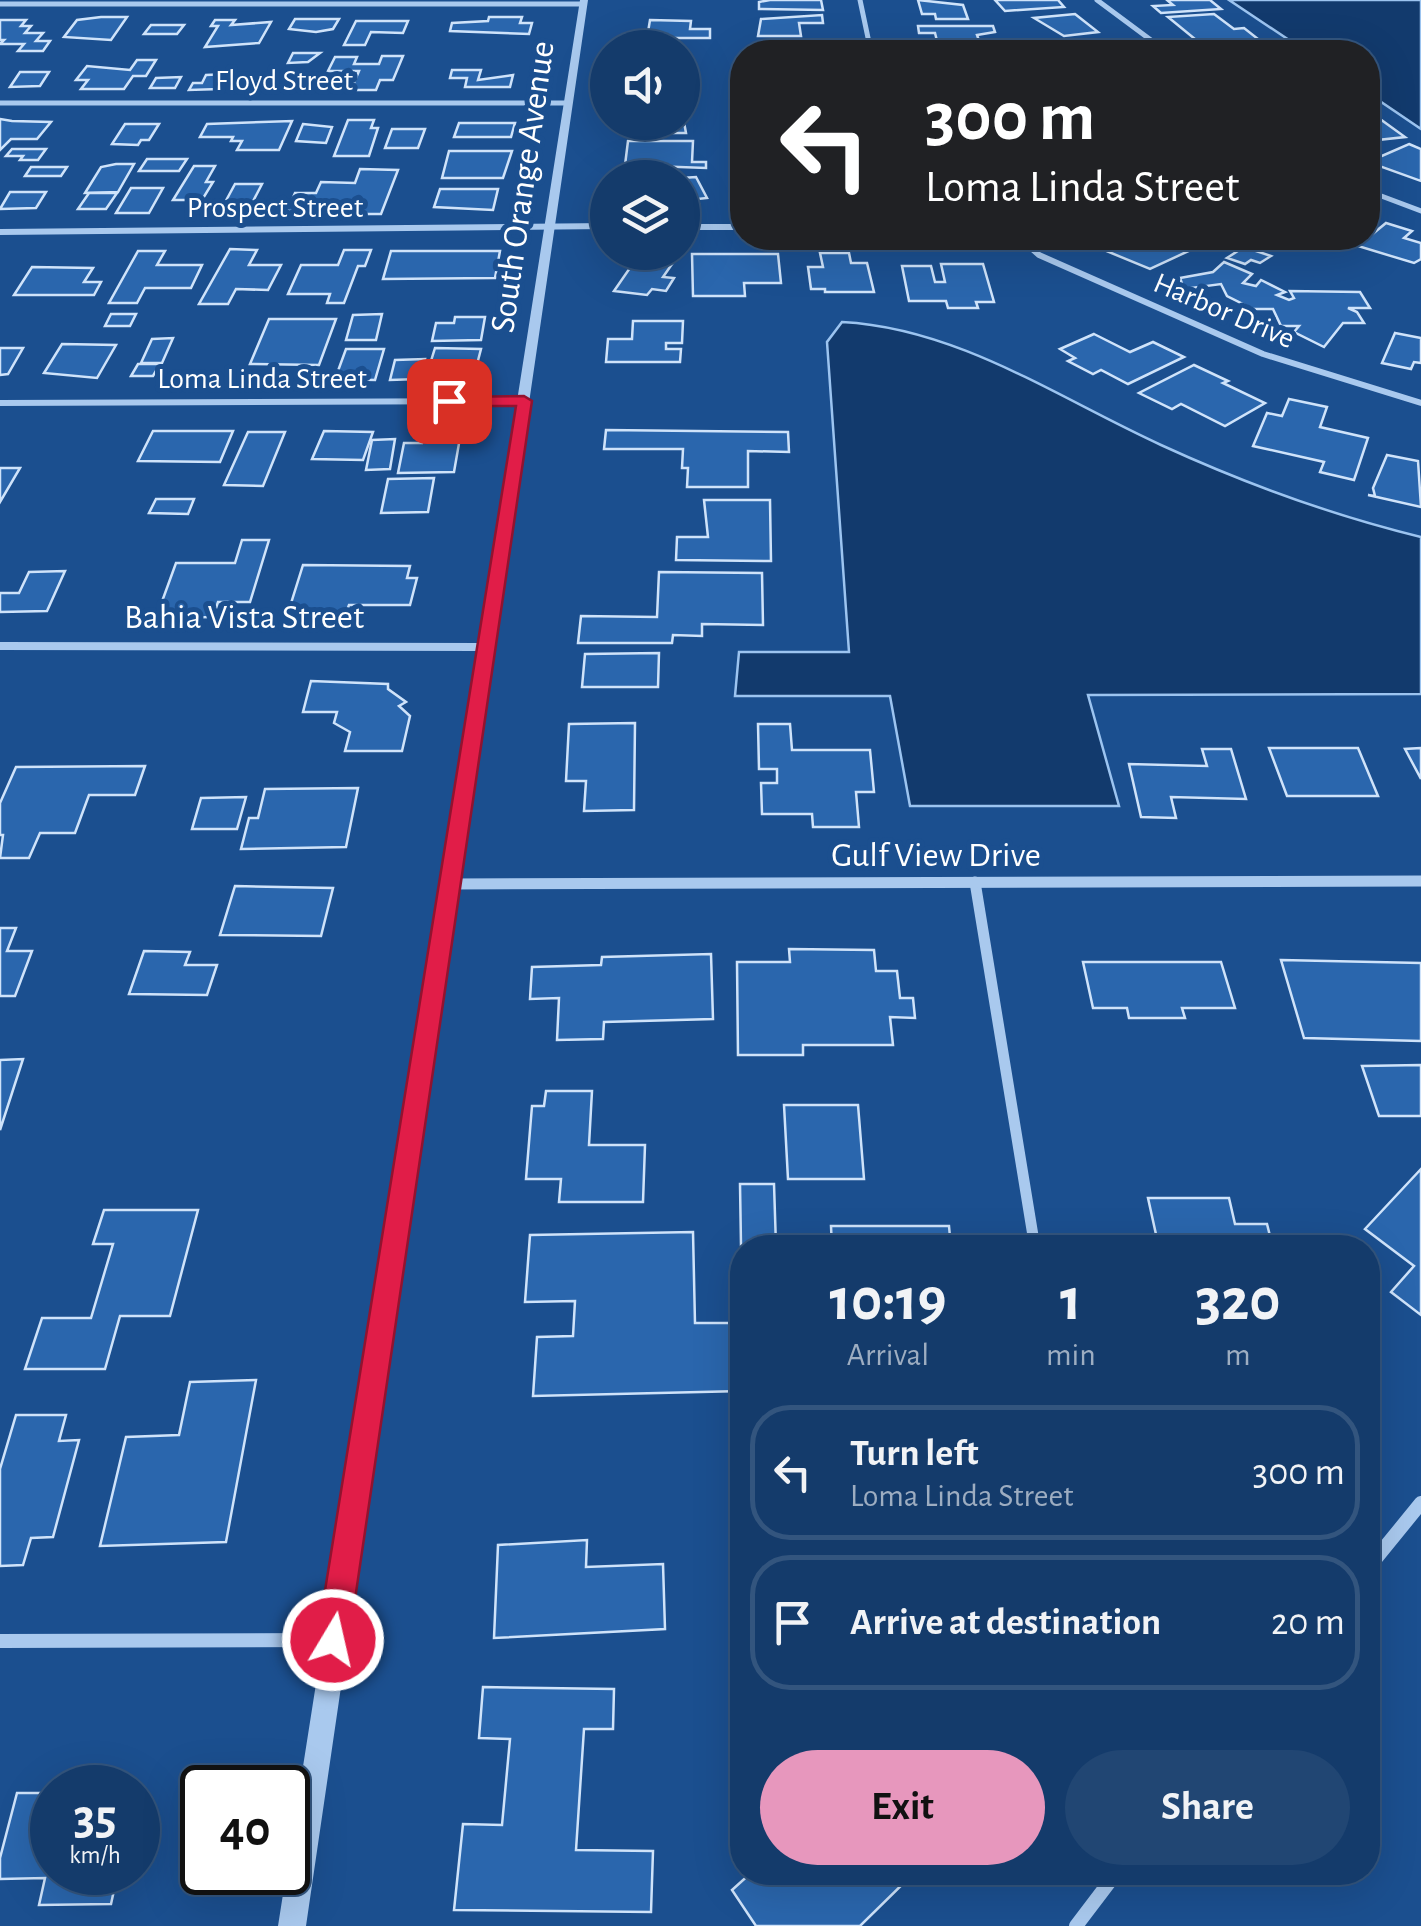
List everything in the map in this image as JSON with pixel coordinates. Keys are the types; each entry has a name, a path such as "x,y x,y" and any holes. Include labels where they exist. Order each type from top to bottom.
{"street":[{"path":"860,0 868,40"},
{"path":"1097,0 1151,40"},
{"path":"0,4 584,2"},
{"name":"South Orange Avenue","path":"292,1926 584,2"},
{"name":"Floyd Street","path":"0,103 569,103"},
{"path":"1380,196 1421,211"},
{"path":"700,226 730,227"},
{"path":"550,228 590,227"},
{"name":"Prospect Street","path":"0,232 550,228"},
{"name":"Harbor Drive","path":"1034,250 1263,354 1421,403"},
{"name":"Loma Linda Street","path":"0,403 524,401"},
{"name":"Bahia Vista Street","path":"0,646 488,648"},
{"name":"Gulf View Drive","path":"450,884 1421,880"},
{"path":"975,882 1033,1235"},
{"path":"1380,1553 1421,1503"},
{"path":"0,1641 333,1640"},
{"path":"1076,1926 1107,1885"}],"water":[{"path":"1229,0 1421,0 1421,129 1380,101 1380,40 1289,40"},
{"path":"842,322 885,327 967,351 1225,473 1322,509 1421,537 1421,694 1088,695 1119,806 910,806 890,696 735,696 739,652 849,652 827,342"}],"building":[{"path":"821,0 823,10 759,9 759,2"},
{"path":"918,0 963,5 968,19 936,19 935,14 922,14"},
{"path":"995,0 1058,0 1064,7 1005,11"},
{"path":"1167,0 1210,0 1221,9 1161,13 1153,6 1173,5"},
{"path":"1075,14 1098,32 1064,36 1034,18"},
{"path":"1214,14 1234,29 1244,28 1258,39 1196,40 1168,17"},
{"path":"822,15 823,23 799,23 801,36 758,36 761,19"},
{"path":"127,17 111,40 64,37 77,20"},
{"path":"489,17 522,17 520,23 532,23 529,34 450,31 452,23 488,21"},
{"path":"295,19 339,19 333,29 316,32 289,29"},
{"path":"0,20 26,20 21,26 31,26 25,33 43,33 36,41 50,41 43,51 18,51 24,44 0,44 4,40 0,40"},
{"path":"215,20 235,20 231,25 271,22 259,43 205,47 218,26 211,26"},
{"path":"650,20 691,21 690,29 710,29 710,38 700,38 700,30 648,30"},
{"path":"356,21 408,21 403,33 371,32 365,45 344,45"},
{"path":"151,25 184,25 177,34 144,34"},
{"path":"918,26 993,26 995,32 977,35 979,40 937,40 935,33 919,33"},
{"path":"293,53 320,53 308,62 288,63"},
{"path":"382,56 403,56 393,80 380,80 376,90 351,90 359,71 328,71 335,57 357,57 354,64 379,64"},
{"path":"137,60 156,60 146,76 133,76 124,89 81,89 88,80 76,80 87,66 130,70"},
{"path":"452,70 481,70 478,80 513,75 510,87 465,87 467,78 450,78"},
{"path":"20,72 49,72 40,86 10,87"},
{"path":"227,74 220,89 189,90 193,83 202,83 206,75"},
{"path":"243,76 275,77 270,85 238,85"},
{"path":"181,77 175,88 150,88 156,78"},
{"path":"0,119 51,122 37,139 11,139 0,150"},
{"path":"1380,119 1405,137 1380,140"},
{"path":"348,120 374,120 371,128 378,128 369,156 334,156"},
{"path":"292,121 279,150 237,150 242,141 231,141 233,137 200,137 207,124"},
{"path":"459,123 515,123 511,137 454,137"},
{"path":"125,124 159,124 149,140 141,140 138,145 112,144"},
{"path":"303,124 332,127 326,143 296,141"},
{"path":"392,129 425,129 418,148 385,148"},
{"path":"628,141 693,141 692,160 626,160"},
{"path":"1409,144 1421,149 1421,181 1380,166 1380,157"},
{"path":"12,149 46,149 38,160 20,160 23,156 6,156"},
{"path":"449,151 512,151 503,178 442,178"},
{"path":"147,159 187,159 179,171 139,171"},
{"path":"134,164 118,192 85,193 101,167"},
{"path":"194,166 215,166 206,182 213,182 202,200 173,200"},
{"path":"31,167 67,167 61,176 25,176"},
{"path":"360,169 398,170 381,214 356,214 361,203 315,203 312,211 287,211 295,193 316,193 321,182 355,183"},
{"path":"235,184 262,184 249,209 222,208"},
{"path":"131,188 163,188 149,213 116,213"},
{"path":"440,189 498,189 493,210 434,207"},
{"path":"10,192 46,192 36,208 0,209"},
{"path":"89,193 117,193 106,209 78,209"},
{"path":"1386,223 1412,231 1404,238 1421,243 1421,259 1414,263 1371,250 1380,250 1380,228"},
{"path":"230,249 257,250 249,265 281,265 268,290 236,289 228,304 199,304"},
{"path":"344,250 371,250 365,266 358,266 344,303 327,303 330,294 288,294 301,265 338,265"},
{"path":"1104,250 1191,250 1150,269"},
{"path":"1239,250 1271,256 1260,263 1251,260 1245,264 1227,258"},
{"path":"138,251 165,251 157,265 202,265 191,288 145,288 137,303 109,303"},
{"path":"391,251 500,251 495,278 383,279"},
{"path":"820,253 849,253 851,263 867,263 874,292 811,289 808,267 823,267"},
{"path":"700,254 778,254 781,283 744,283 745,296 693,296 692,270 700,270"},
{"path":"1224,262 1252,274 1243,283 1256,286 1261,280 1285,292 1277,295 1289,300 1294,298 1290,291 1360,292 1370,308 1348,308 1357,312 1364,323 1343,323 1324,347 1294,332 1299,326 1281,326 1273,309 1253,309 1227,296 1221,284 1184,289 1180,278 1213,272"},
{"path":"941,264 983,264 994,302 976,302 978,308 948,308 946,301 909,301 902,266 931,266 935,282 945,282"},
{"path":"32,267 93,268 84,282 101,282 94,295 14,295"},
{"path":"629,270 668,270 663,277 674,278 666,291 652,289 647,295 614,291"},
{"path":"111,314 136,314 130,326 105,326"},
{"path":"382,314 376,340 346,340 353,315"},
{"path":"455,317 485,317 481,340 432,341 436,323 454,323"},
{"path":"269,319 336,319 319,365 250,364"},
{"path":"633,321 683,321 682,343 666,343 666,349 681,349 680,362 606,362 608,339 632,339"},
{"path":"1395,333 1421,338 1421,363 1414,362 1411,369 1382,363"},
{"path":"1094,334 1130,352 1153,342 1184,357 1128,384 1101,370 1093,374 1068,361 1075,358 1060,349"},
{"path":"173,338 162,363 141,363 152,339"},
{"path":"62,344 116,345 97,378 44,373"},
{"path":"0,348 23,348 8,374 0,375"},
{"path":"435,348 481,349 475,372 445,371 443,379 422,378 425,369 442,369 445,361 431,361"},
{"path":"346,349 384,349 375,380 335,379"},
{"path":"425,359 420,379 390,380 395,360"},
{"path":"138,364 160,364 153,376 131,376"},
{"path":"1194,365 1265,403 1225,426 1181,404 1172,409 1139,393"},
{"path":"1289,399 1327,407 1320,427 1368,438 1354,480 1320,472 1324,462 1253,446 1267,413 1282,416"},
{"path":"606,430 788,432 789,452 748,451 748,487 687,487 683,449 604,449"},
{"path":"153,431 233,431 220,462 138,461"},
{"path":"324,431 373,432 363,460 312,459"},
{"path":"248,432 285,432 263,486 224,485"},
{"path":"461,432 454,472 398,473 404,443 422,443 424,433"},
{"path":"395,439 390,469 366,470 372,440"},
{"path":"1387,455 1418,461 1421,507 1368,495 1375,496 1373,488"},
{"path":"0,468 20,468 0,502"},
{"path":"434,478 428,512 381,513 388,479"},
{"path":"156,499 194,499 188,514 149,513"},
{"path":"704,500 770,500 771,561 676,560 677,537 708,537"},
{"path":"242,540 269,540 250,602 218,602 213,617 156,618 176,563 235,563"},
{"path":"303,565 410,566 407,578 417,578 410,605 349,605 346,613 288,613"},
{"path":"65,571 47,611 0,612 0,593 19,593 29,572"},
{"path":"659,572 762,573 763,625 702,624 702,636 673,635 672,643 578,643 581,616 657,617"},
{"path":"659,653 658,687 582,687 585,654"},
{"path":"311,681 388,684 388,689 406,702 399,706 410,716 402,751 345,751 350,732 334,723 337,712 303,712"},
{"path":"635,723 634,810 584,811 586,781 566,781 569,724"},
{"path":"758,724 790,724 792,750 870,750 874,792 856,792 859,827 813,827 812,814 762,814 761,783 777,783 777,769 759,769"},
{"path":"1269,748 1358,748 1378,796 1287,796"},
{"path":"1421,748 1421,779 1405,749"},
{"path":"1202,749 1231,749 1246,799 1171,797 1176,818 1141,817 1129,764 1207,766"},
{"path":"145,766 135,795 89,795 75,833 40,833 29,858 0,858 0,803 16,767"},
{"path":"358,788 346,847 241,849 249,818 258,818 265,789"},
{"path":"246,797 237,829 192,829 201,798"},
{"path":"235,886 333,888 321,936 220,935"},
{"path":"0,928 16,928 7,951 32,951 15,996 0,996"},
{"path":"789,949 874,950 876,971 897,971 900,998 913,998 915,1018 890,1017 893,1045 803,1045 803,1055 738,1055 737,962 790,962"},
{"path":"144,951 190,952 185,965 217,965 207,995 129,994"},
{"path":"711,954 713,1019 604,1022 603,1039 557,1040 559,998 530,999 532,967 601,965 602,957"},
{"path":"1281,960 1421,963 1421,1041 1304,1038"},
{"path":"1083,962 1221,962 1235,1008 1182,1008 1185,1018 1129,1018 1127,1008 1093,1008"},
{"path":"23,1059 0,1130 0,1060"},
{"path":"1421,1065 1421,1116 1379,1116 1362,1066"},
{"path":"546,1091 592,1091 589,1145 645,1145 643,1202 559,1202 561,1179 526,1179 532,1106 544,1106"},
{"path":"784,1105 858,1105 864,1179 788,1179"},
{"path":"1421,1169 1421,1315 1391,1292 1414,1266 1380,1240 1380,1235 1365,1229"},
{"path":"740,1184 774,1184 776,1235 741,1235"},
{"path":"1148,1198 1229,1198 1235,1224 1267,1224 1270,1235 1156,1235"},
{"path":"104,1210 198,1210 170,1316 120,1316 105,1369 25,1369 42,1318 91,1318 113,1244 93,1244"},
{"path":"831,1226 949,1226 950,1235 831,1235"},
{"path":"693,1232 695,1323 730,1323 730,1391 533,1396 537,1337 573,1336 575,1301 525,1302 530,1235"},
{"path":"256,1380 226,1542 100,1546 126,1437 179,1435 190,1382"},
{"path":"16,1415 66,1415 59,1441 79,1440 53,1537 31,1538 23,1565 0,1566 0,1469"},
{"path":"587,1540 586,1567 663,1564 665,1629 494,1638 498,1545"},
{"path":"483,1687 614,1689 613,1729 584,1729 576,1850 653,1851 651,1912 454,1910 463,1824 502,1825 510,1739 479,1738"},
{"path":"17,1793 30,1793 30,1878 0,1879 0,1858"},
{"path":"738,1885 902,1885 860,1926 756,1926 732,1890"},
{"path":"41,1895 113,1895 111,1904 39,1905"}],"route":[{"path":"333,1640 524,401 449,401"}]}
